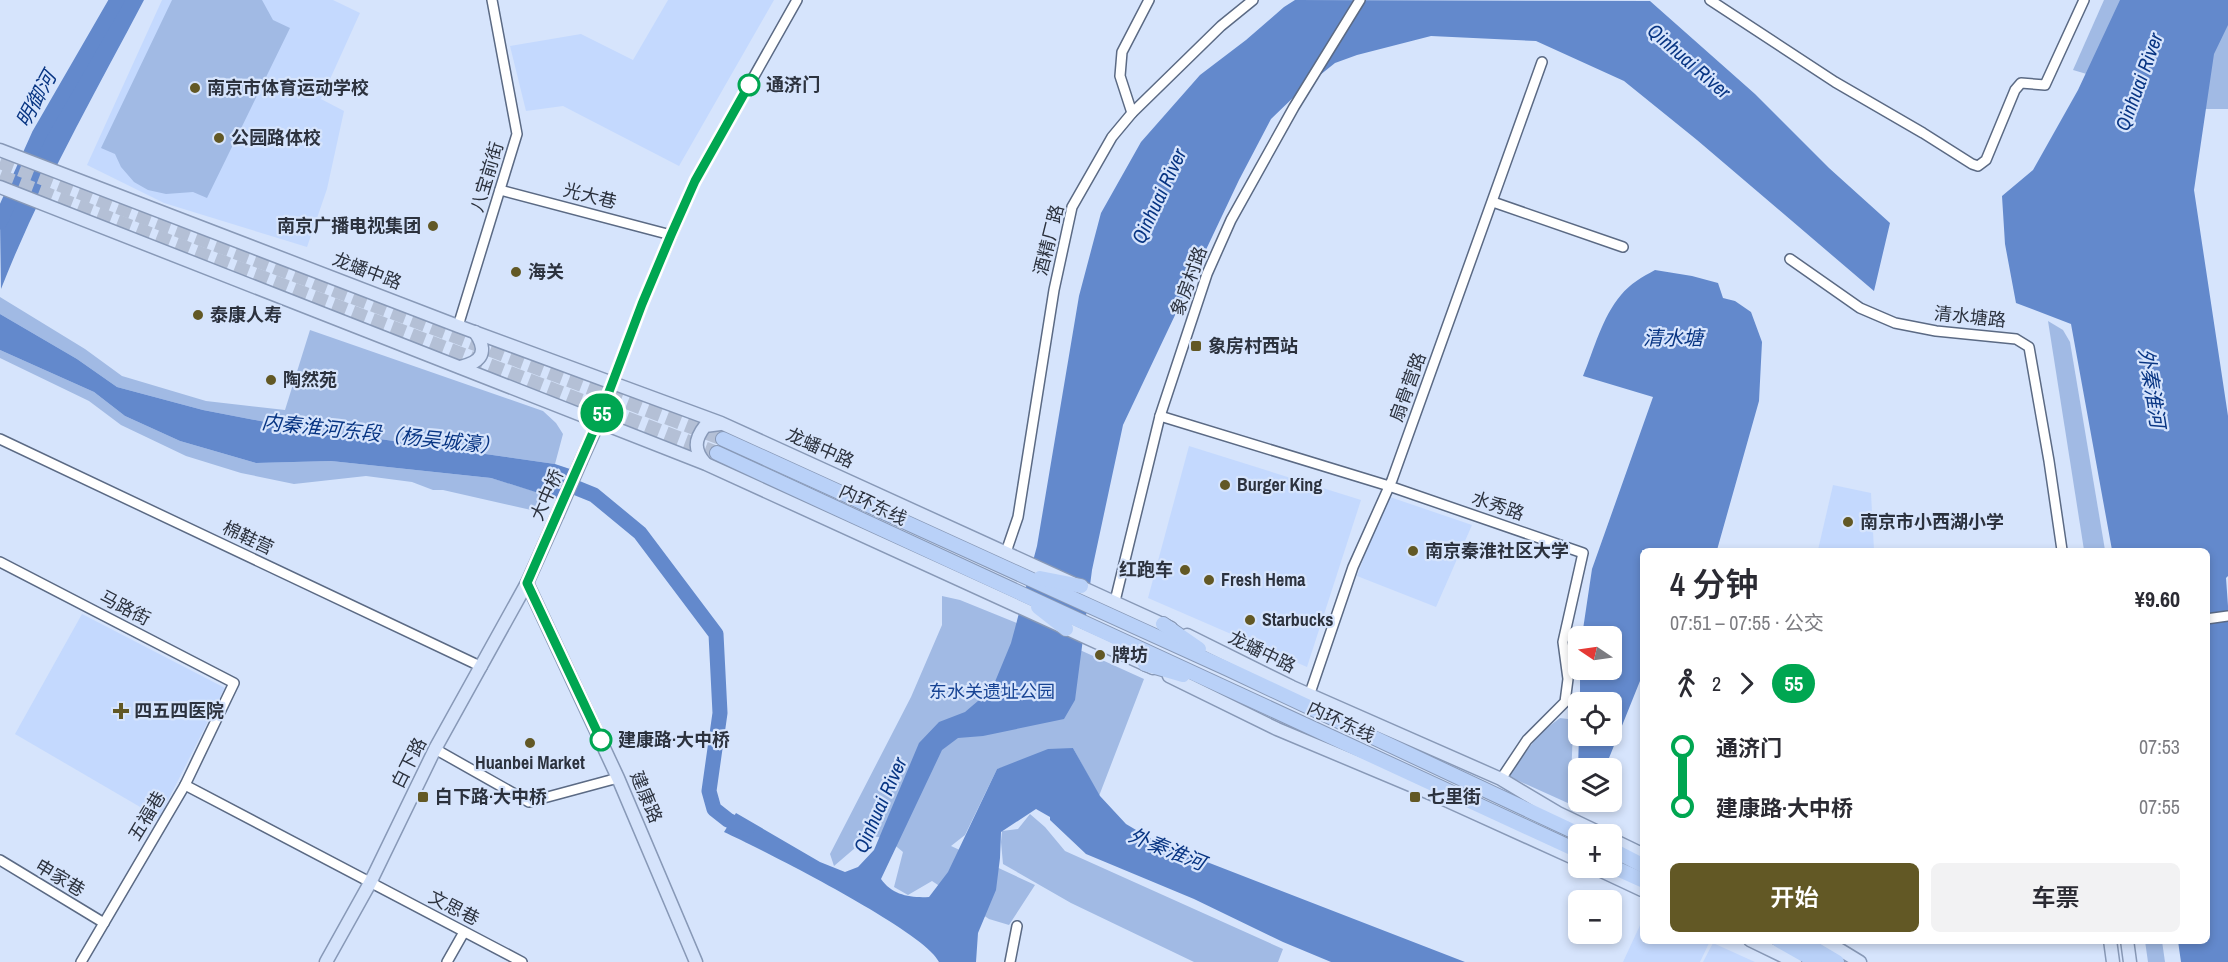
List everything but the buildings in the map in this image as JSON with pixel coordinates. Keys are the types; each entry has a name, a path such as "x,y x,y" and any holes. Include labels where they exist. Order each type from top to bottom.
{"highway":[{"name":"内环东线","path":"723,440 1228,669 1568,829"},
{"name":"内环东线","path":"717,453 1013,597 1088,631 1222,686 1568,846"},
{"path":"1018,574 1081,586"},
{"path":"1013,597 1066,628"},
{"path":"1163,624 1228,669"},
{"path":"1144,664 1222,686"},
{"path":"1622,855 1640,864"},
{"path":"1622,871 1640,879"},
{"path":"1785,944 1817,962"},
{"path":"1807,944 1837,962"}],"main road":[{"name":"龙蟠中路","path":"3,152 458,326 721,423 1501,779 1581,824"},
{"path":"0,187 706,464 1013,597"},
{"path":"460,368 472,365 483,351 481,341 475,332"},
{"name":"大中桥","path":"527,583 598,421"},
{"path":"706,464 696,450 696,441 705,426 721,423"},
{"name":"白下路","path":"326,962 370,884 435,749 527,583"},
{"name":"建康路","path":"527,583 618,778 696,962"},
{"path":"1066,628 1088,631 1144,664 1277,729 1439,797 1568,855"},
{"path":"1622,844 1640,853"},
{"path":"1616,878 1640,889"},
{"path":"1758,944 1795,962"},
{"path":"1831,944 1860,962"},
{"path":"2111,944 2113,962"},
{"path":"2128,944 2130,962"}],"street":[{"name":"八宝前街","path":"458,326 518,134 492,0"},
{"path":"598,421 642,304 695,181 797,0"},
{"path":"1132,113 1120,76 1122,52 1149,0"},
{"name":"酒精厂路","path":"1006,552 1018,517 1054,290 1072,207 1112,137 1132,113 1221,26 1252,0"},
{"name":"象房村路","path":"1115,601 1160,417 1207,274 1230,220 1294,107 1360,0"},
{"path":"1710,0 1835,82 1978,166 1986,160 2014,90 2021,83 2045,86 2084,0"},
{"name":"扇骨营路","path":"1310,693 1353,567 1389,486 1542,62"},
{"name":"光大巷","path":"500,190 671,235"},
{"path":"1492,202 1623,247"},
{"name":"清水塘路","path":"1790,259 1860,308 1895,323 1936,331 2016,339 2029,347 2049,461 2061,548"},
{"name":"水秀路","path":"1160,417 1389,486 1583,553 1563,642 1568,679 1565,702 1527,740 1501,779"},
{"name":"棉鞋营","path":"0,439 482,667"},
{"name":"马路街","path":"0,562 234,683"},
{"path":"2210,618 2228,616"},
{"name":"五福巷","path":"81,962 185,785 234,683"},
{"path":"435,749 529,802 618,778"},
{"name":"文思巷","path":"185,785 522,962"},
{"name":"申家巷","path":"0,860 104,923"},
{"path":"1010,962 1017,926"},
{"path":"447,962 464,932"}],"shaded area":[{"name":"公园路体校","path":"162,0 333,0 360,13 321,99 344,111 327,189 307,247 164,203 87,165"},
{"path":"668,0 774,0 679,166 563,106 526,111 510,46 581,34 633,60"},
{"path":"1189,446 1361,500 1307,667 1148,598"},
{"name":"南京市小西湖小学","path":"1833,485 1871,493 1874,548 1818,548"},
{"name":"南京秦淮社区大学","path":"1387,496 1472,525 1436,607 1357,576"},
{"name":"四五四医院","path":"82,614 225,688 159,818 15,734"},
{"path":"1640,925 1640,944 1709,944 1700,962 1623,962"},
{"path":"1712,944 1715,944 1755,962 1703,962"}],"green space":[{"name":"南京市体育运动学校","path":"172,0 262,0 273,20 290,28 207,198 193,192 166,194 148,190 134,182 121,167 115,154 101,148"},
{"path":"2104,0 2228,0 2228,109 2206,109 2073,70"},
{"path":"0,297 85,349 122,376 206,401 285,410 310,330 543,411 556,423 563,434 555,464 281,425 203,410 117,387 77,359 0,314"},
{"path":"2048,321 2063,330 2070,342 2105,548 2084,548"},
{"path":"0,350 94,392 125,416 180,441 256,463 331,461 491,478 544,494 540,512 443,490 433,490 412,482 366,476 294,484 241,473 186,456 121,425 89,401 0,358"},
{"name":"东水关遗址公园","path":"942,596 960,600 1049,636 1144,679 1099,796 1073,748 997,769 965,835 951,846 1035,885 1009,925 989,919 932,881 908,895 894,887 903,852 886,838 869,836 834,866 830,854 911,697 942,625"},
{"path":"1560,718 1568,719 1568,746 1572,746 1572,758 1568,758 1568,803 1508,776 1540,733"},
{"path":"1030,814 1045,827 1065,851 1283,949 1278,962 1194,962 1071,903 1003,864 1002,831 1018,829"},
{"path":"2145,944 2162,944 2165,962 2148,962"}],"water":[{"name":"明御河","path":"119,0 144,0 50,179 1,289 0,219"},
{"path":"1295,0 1650,1 1755,94 1829,168 1890,223 1874,291 1624,81 1536,41 1431,36 1335,63 1300,91 1271,119 1239,180 1123,425 1092,570 1075,700 1064,719 983,736 958,738 942,750 881,879 896,892 915,897 929,897 948,872 997,769 1048,749 1073,748 1100,796 1126,824 1158,843 1465,962 1331,962 1283,942 1194,899 1086,854 1050,820 1050,817 1036,809 1001,832 996,890 978,933 976,962 939,962 928,948 875,912 724,832 736,813 820,862 845,872 858,867 874,850 919,743 939,722 965,712 992,689 1011,643 1037,546 1079,296 1101,213 1141,142 1200,75"},
{"path":"2120,0 2228,0 2228,25 2214,54 2194,190 2228,416 2228,576 2226,578 2228,606 2228,962 2181,962 2178,944 2210,944 2210,548 2112,548 2071,324 2016,303 2005,244 2002,196 2033,170 2078,90"},
{"name":"清水塘","path":"1655,270 1718,283 1723,298 1735,301 1751,312 1762,342 1759,401 1718,548 1640,548 1640,681 1622,726 1622,692 1580,692 1580,680 1622,680 1622,626 1583,626 1592,569 1653,397 1583,376 1609,313 1632,284"},
{"path":"0,314 77,359 117,387 203,410 281,425 555,464 576,471 564,501 491,478 331,461 256,463 180,441 125,416 94,392 0,350"},
{"name":"清水塘","path":"1579,746 1614,746 1609,758 1578,758"}],"waterway":[{"name":"明御河","path":"0,222 39,135 117,0"},
{"name":"内秦淮河东段（杨吴城濠）","path":"557,480 594,495 640,533 716,634 720,713 709,791 714,809 728,820 747,829"}],"tunnel":[{"path":"0,162 723,439"},
{"path":"0,176 717,453"}],"bus line":[{"name":"55","path":"601,740 527,583 598,421 642,304 695,181 749,85"}],"place":[{"name":"通济门","path":"749,85"},
{"name":"南京市体育运动学校","path":"195,88"},
{"name":"公园路体校","path":"219,138"},
{"name":"南京广播电视集团","path":"433,226"},
{"name":"海关","path":"516,272"},
{"name":"泰康人寿","path":"198,315"},
{"name":"象房村西站","path":"1196,346"},
{"name":"陶然苑","path":"271,380"},
{"name":"Burger King","path":"1225,485"},
{"name":"南京市小西湖小学","path":"1848,522"},
{"name":"南京秦淮社区大学","path":"1413,551"},
{"name":"红跑车","path":"1185,570"},
{"name":"Fresh Hema","path":"1209,580"},
{"name":"Starbucks","path":"1250,620"},
{"name":"牌坊","path":"1100,655"},
{"name":"四五四医院","path":"121,711"},
{"name":"建康路·大中桥","path":"601,740"},
{"name":"Huanbei Market","path":"530,743"},
{"name":"白下路·大中桥","path":"423,797"},
{"name":"七里街","path":"1415,797"}],"water label":[{"name":"Qinhuai River","path":"1689,61"},
{"name":"Qinhuai River","path":"2139,82"},
{"name":"Qinhuai River","path":"1159,196"},
{"name":"外秦淮河","path":"2152,388"},
{"name":"Qinhuai River","path":"880,805"},
{"name":"外秦淮河","path":"1167,849"}]}
